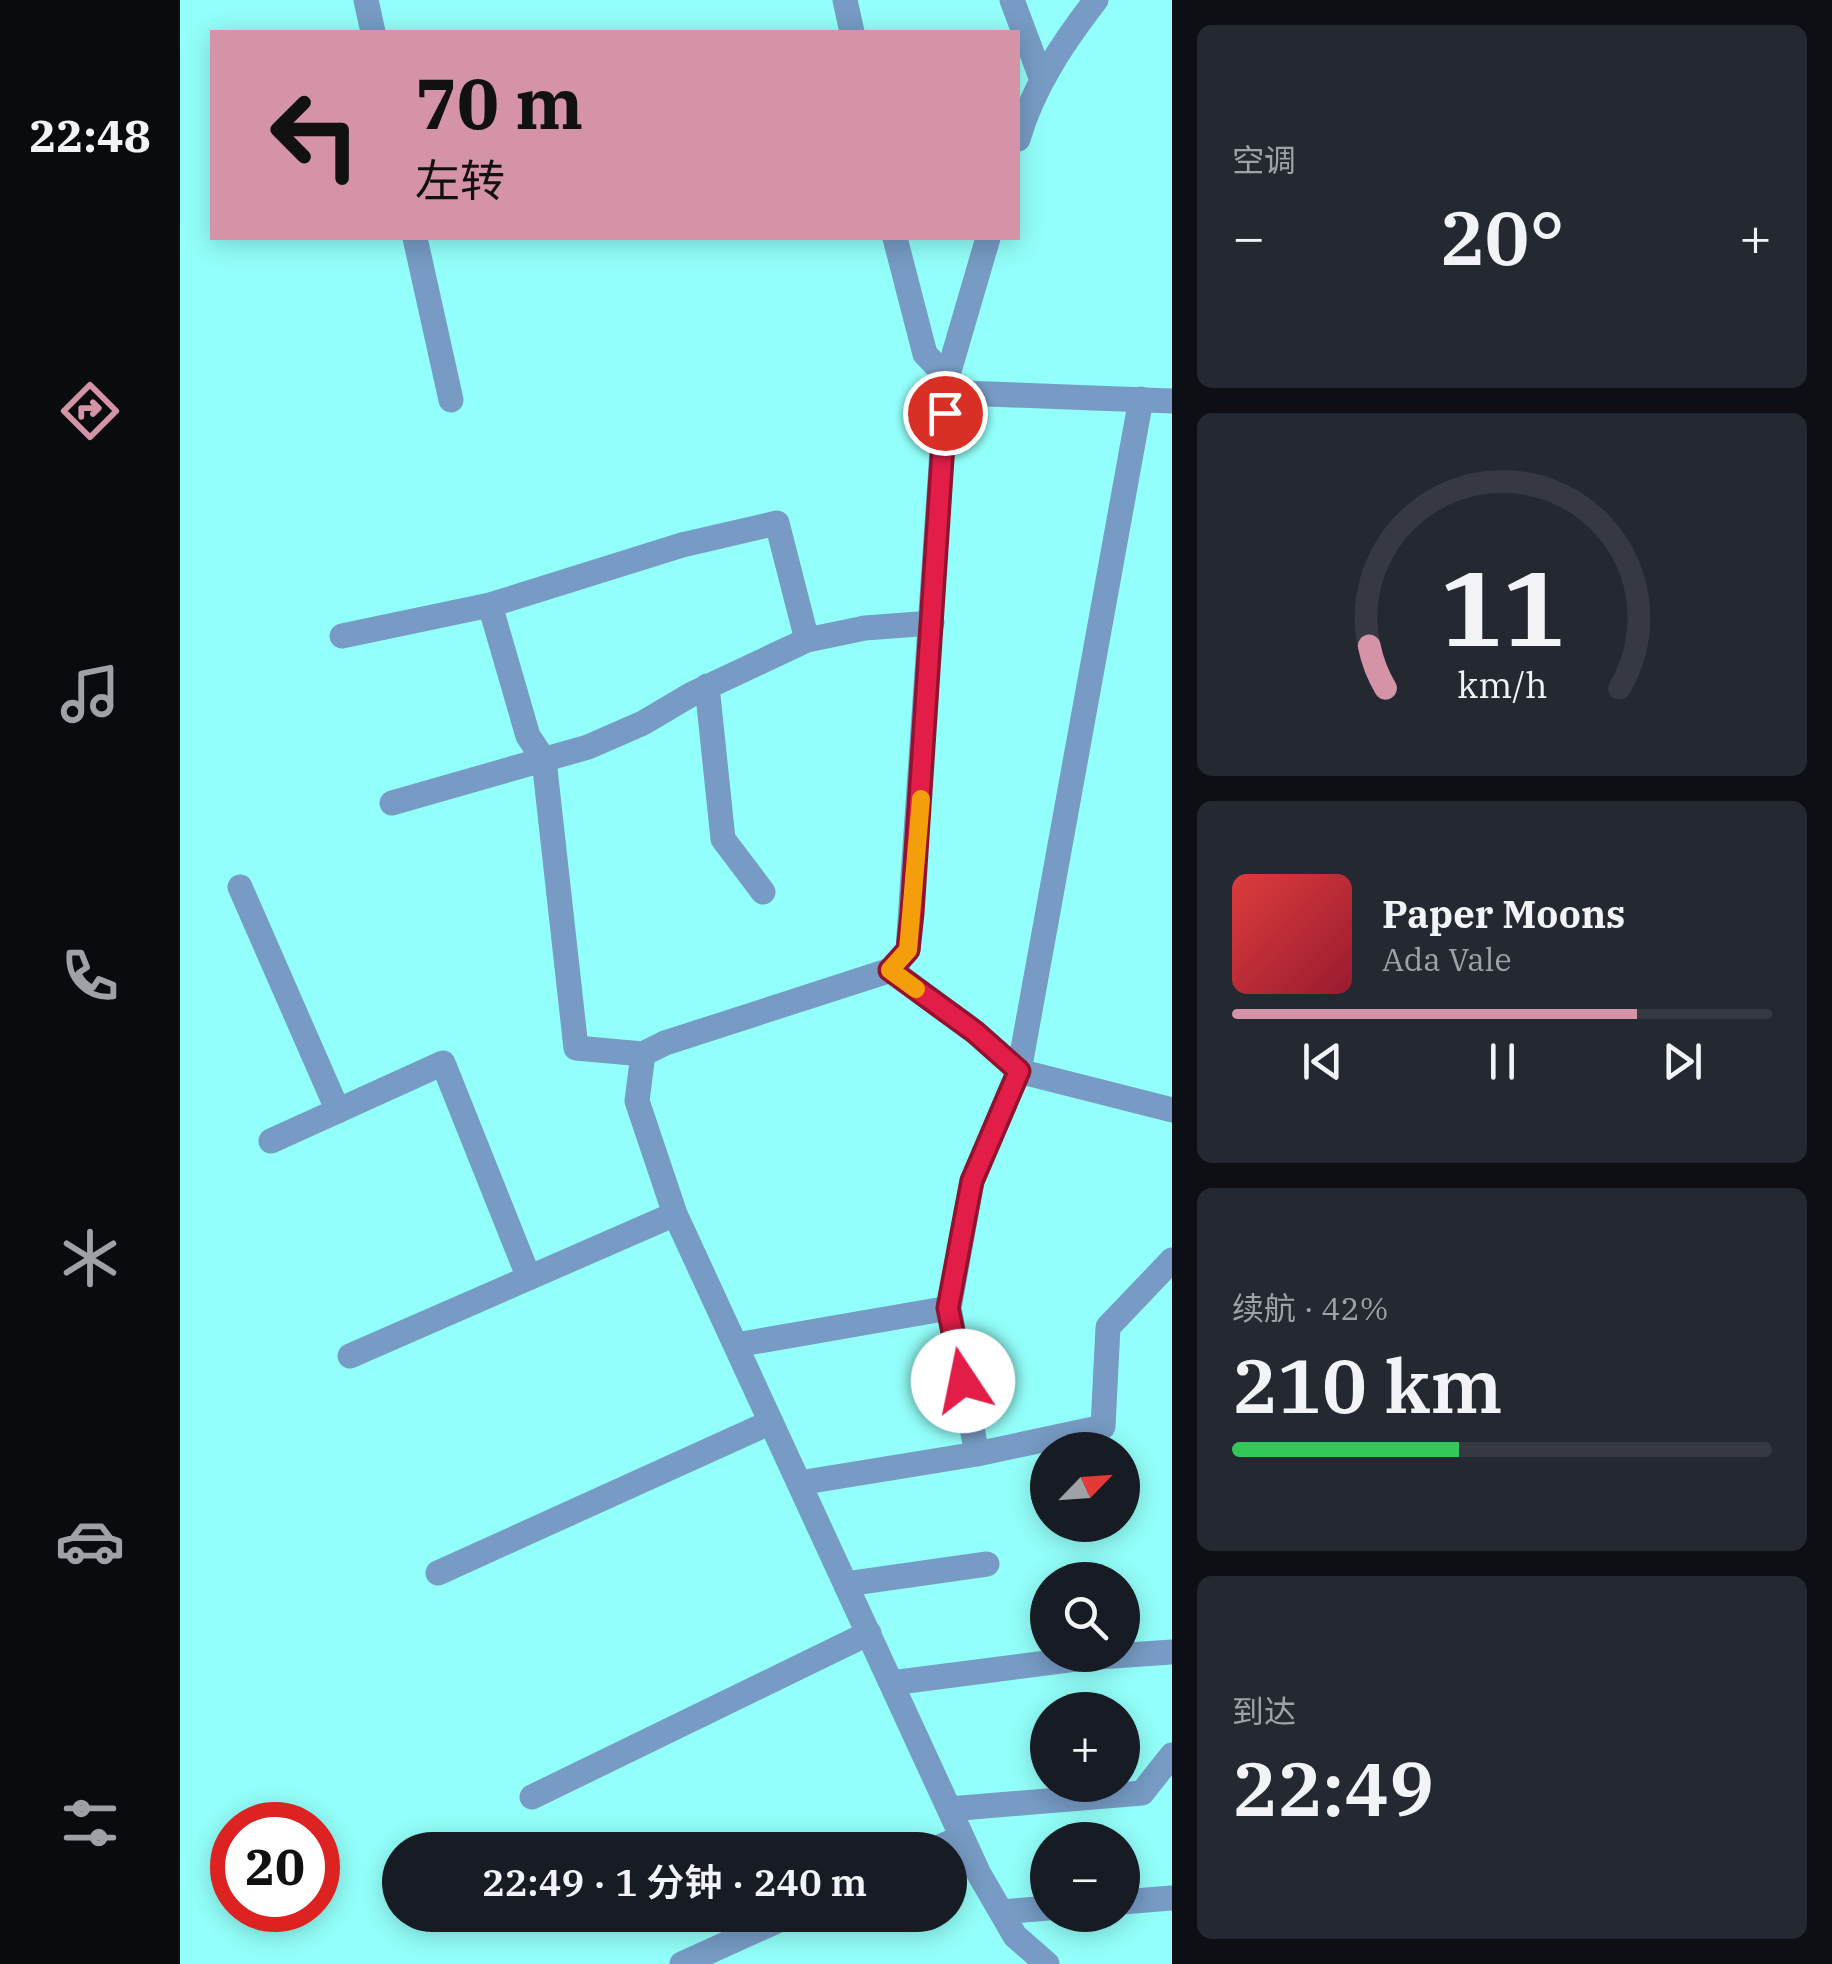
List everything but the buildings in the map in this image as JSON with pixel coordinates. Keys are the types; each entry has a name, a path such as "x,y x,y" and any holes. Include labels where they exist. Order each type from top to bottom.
{"street":[{"path":"366,0 372,30"},
{"path":"845,0 852,30"},
{"path":"1012,0 1042,80"},
{"path":"1020,132 1027,108 1060,46 1096,0"},
{"path":"415,240 452,400"},
{"path":"896,240 925,354 962,394 1172,401"},
{"path":"490,605 528,736 544,760 576,1048 643,1054 665,1043 890,970 908,950 947,378 987,240"},
{"path":"977,1454 948,1308 972,1181 1019,1071 1141,400"},
{"path":"342,636 490,605 682,545 777,523 807,640"},
{"path":"392,803 588,747 807,640 865,628 932,623"},
{"path":"708,686 723,839 763,892"},
{"path":"240,887 338,1111"},
{"path":"890,970 975,1032 1019,1071 1172,1110"},
{"path":"643,1054 637,1101 675,1214 960,1832"},
{"path":"270,1142 442,1063 529,1278"},
{"path":"350,1356 675,1214"},
{"path":"799,1483 977,1454 1103,1427 1108,1327 1172,1260"},
{"path":"736,1345 948,1308"},
{"path":"438,1574 771,1422"},
{"path":"846,1584 987,1564"},
{"path":"532,1797 868,1634"},
{"path":"891,1682 1084,1658 1172,1652"},
{"path":"949,1809 1142,1793 1172,1755"},
{"path":"967,1847 1015,1936 1036,1962"},
{"path":"1140,1901 1172,1898"},
{"path":"1001,1912 1030,1910"},
{"path":"682,1964 753,1932"}],"slow traffic":[{"path":"916,989 890,970 908,950 921,799"}],"route":[{"path":"945,413 912,913 908,950 890,970 975,1032 1019,1071 972,1181 948,1308 963,1381"}]}
